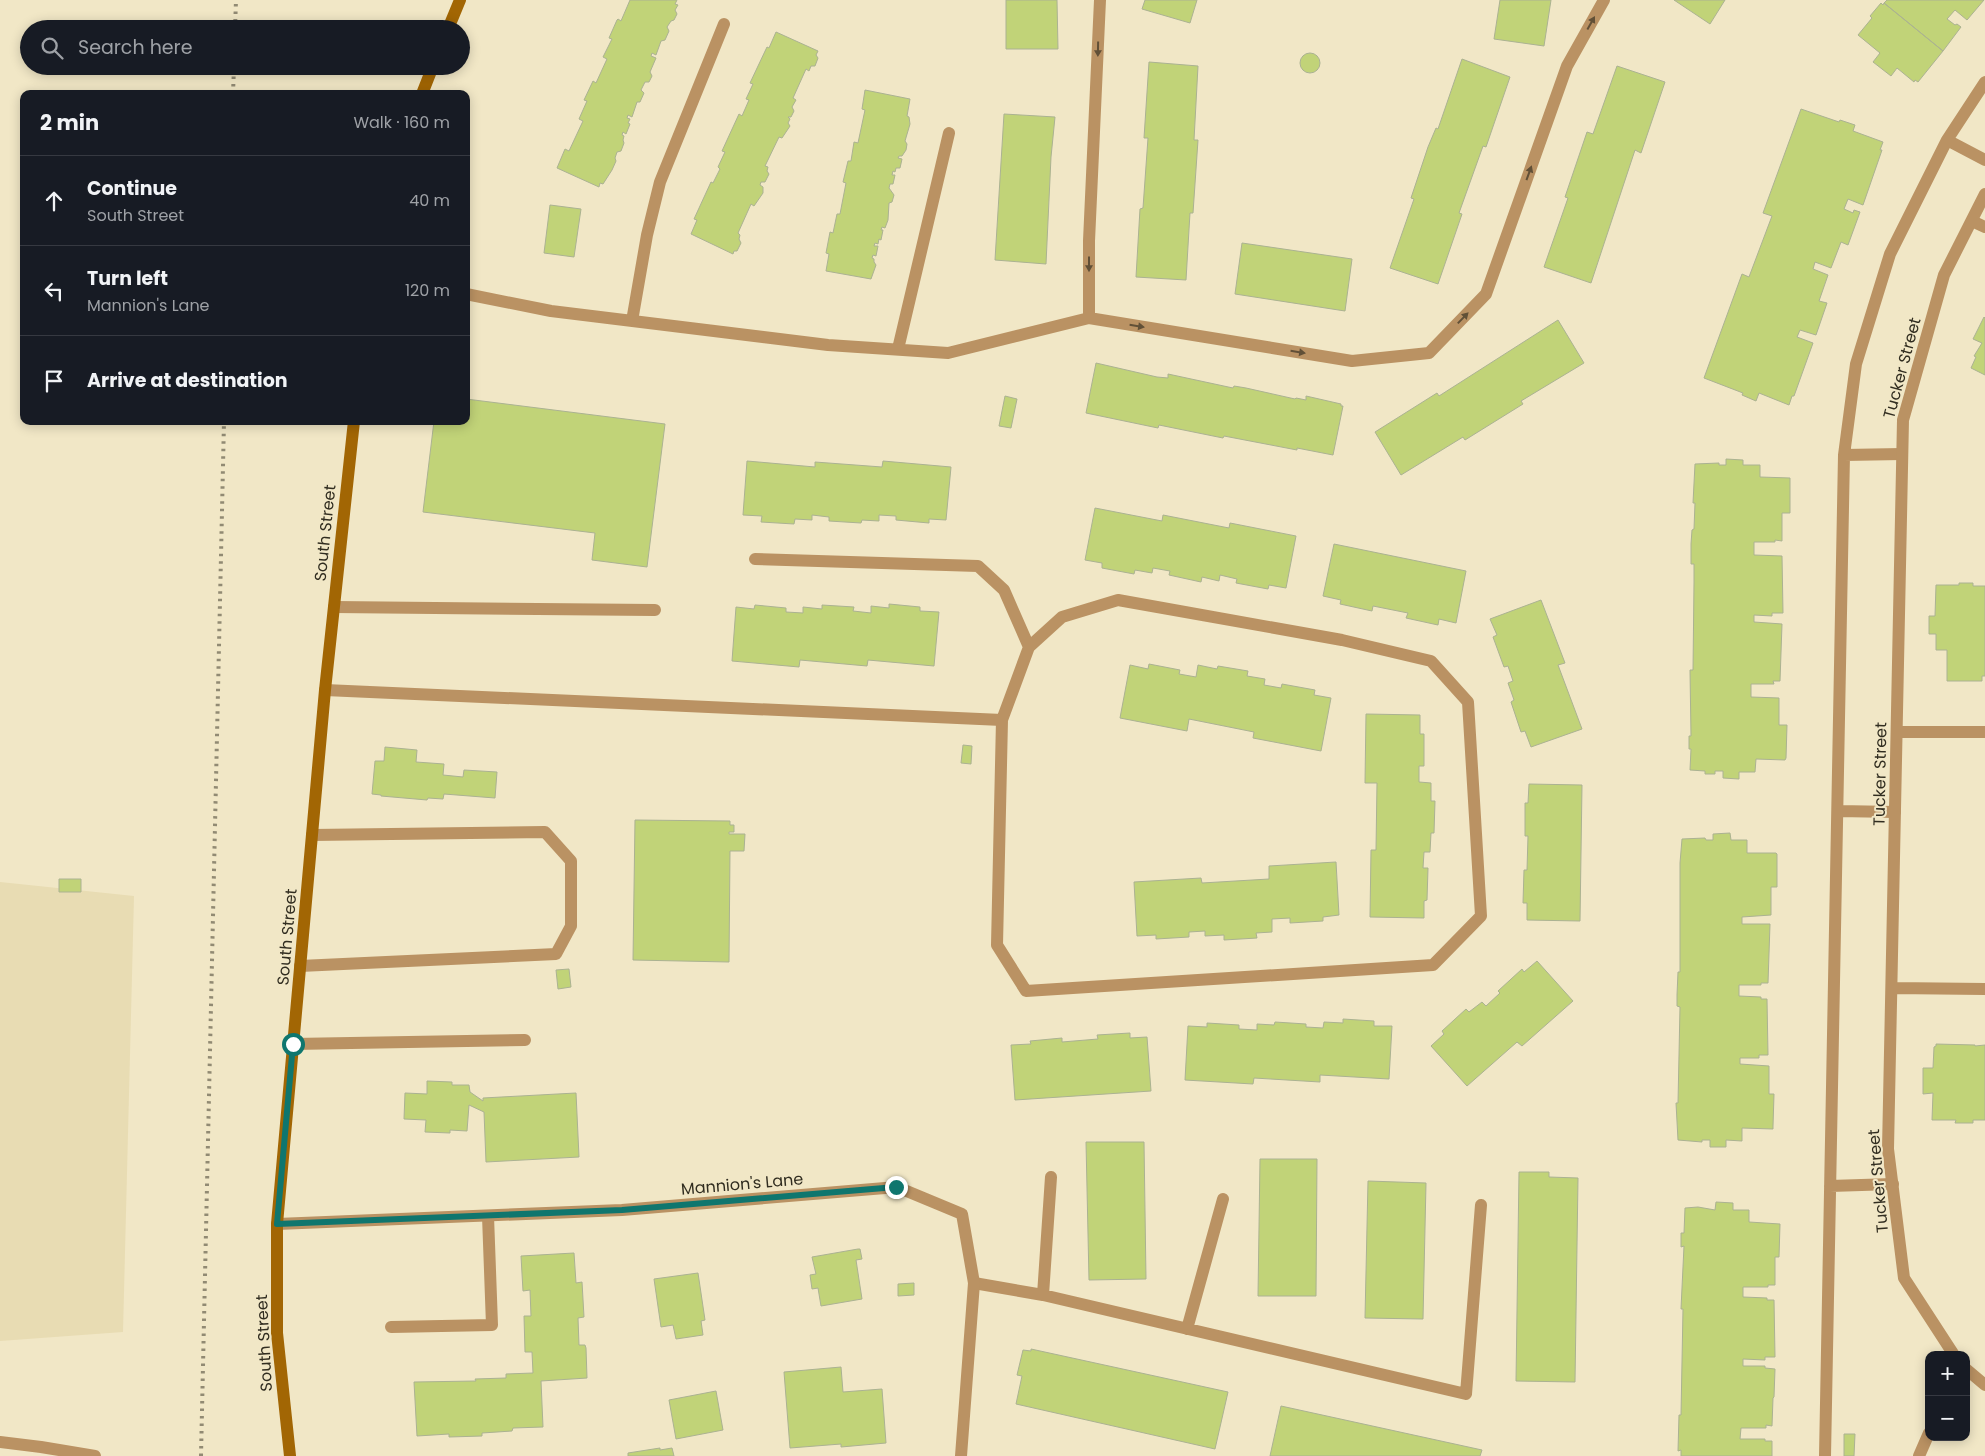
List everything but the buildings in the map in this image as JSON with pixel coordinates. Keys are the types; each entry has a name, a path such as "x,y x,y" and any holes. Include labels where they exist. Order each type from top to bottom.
{"main road":[{"path":"452,20 460,0"},
{"path":"424,90 429,75"},
{"name":"South Street","path":"290,1456 277,1333 277,1224 325,690 354,425"}],"street":[{"path":"1089,318 1089,241 1100,0"},
{"path":"470,295 551,311 828,345 948,353 1089,318 1352,361 1429,353 1486,294 1568,66 1604,0"},
{"path":"632,321 647,235 660,182 681,126 724,24"},
{"path":"1825,1456 1844,455 1856,364 1890,254 1948,140 1985,82"},
{"path":"898,349 949,133"},
{"path":"1948,140 1985,160"},
{"name":"Tucker Street","path":"1951,1351 1904,1278 1888,1149 1902,454 1903,420 1944,275 1985,194"},
{"path":"1972,221 1985,227"},
{"path":"1844,455 1902,454"},
{"path":"755,558 978,566 1004,590 1028,647"},
{"path":"1118,600 1342,640 1431,661 1468,702 1481,916 1433,965 1026,991 997,945 1002,720 1028,647 1062,616 1118,600"},
{"path":"334,607 655,610"},
{"path":"325,690 1002,720"},
{"path":"1897,732 1985,732"},
{"path":"1838,811 1895,812"},
{"path":"300,966 556,954 571,926 571,861 545,832 312,835"},
{"path":"1892,988 1985,989"},
{"path":"293,1044 525,1040"},
{"path":"1043,1296 1051,1177"},
{"path":"1830,1186 1893,1184"},
{"name":"Mannion's Lane","path":"277,1224 622,1210 896,1187 962,1214 974,1283 961,1456"},
{"path":"1187,1328 1223,1199"},
{"path":"974,1283 1043,1296 1187,1328 1466,1394 1481,1206"},
{"path":"391,1327 492,1325 488,1216"},
{"path":"1970,1372 1985,1384"},
{"path":"1919,1456 1926,1441"},
{"path":"0,1442 41,1446 95,1456"}],"shaded area":[{"path":"0,882 134,896 123,1332 0,1341"}],"railway":[{"path":"235,20 236,0"},
{"path":"233,90 234,75"},
{"path":"201,1456 224,425"}],"route":[{"path":"293,1044 277,1224 622,1210 896,1187"}]}
